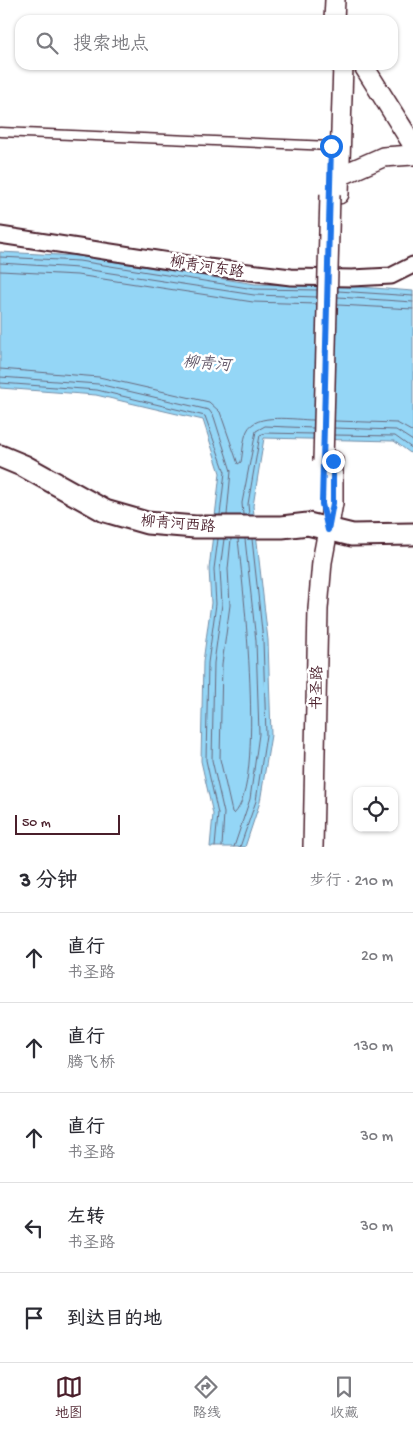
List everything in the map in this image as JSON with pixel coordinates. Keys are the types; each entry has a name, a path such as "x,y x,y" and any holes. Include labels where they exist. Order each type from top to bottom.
{"main road":[{"name":"柳青河西路","path":"0,456 24,466 105,511 147,523 195,527 282,527 308,532 328,530 352,521 413,520"},
{"name":"柳青河西路","path":"328,530 352,535 413,534"}],"street":[{"path":"334,15 335,0"},
{"path":"344,0 344,15"},
{"path":"333,70 331,146 336,188"},
{"path":"336,188 343,70"},
{"path":"366,70 413,146"},
{"path":"336,188 383,157 413,155"},
{"name":"书圣路","path":"323,847 327,610 331,563 328,530 322,504 328,461 336,188"},
{"name":"柳青河东路","path":"0,235 208,267 291,277 352,278 391,276 413,265"},
{"name":"书圣路","path":"313,847 318,609 322,562 328,530"}],"lane":[{"path":"0,132 331,146"}],"water":[{"name":"柳青河","path":"0,252 79,256 255,284 360,287 413,291 413,455 394,441 264,438 253,506 268,640 271,735 260,802 245,847 210,847 213,814 201,761 203,662 211,603 209,569 220,473 203,420 96,395 0,388"}],"route":[{"path":"331,146 322,504 328,530 333,503 333,461"}]}
